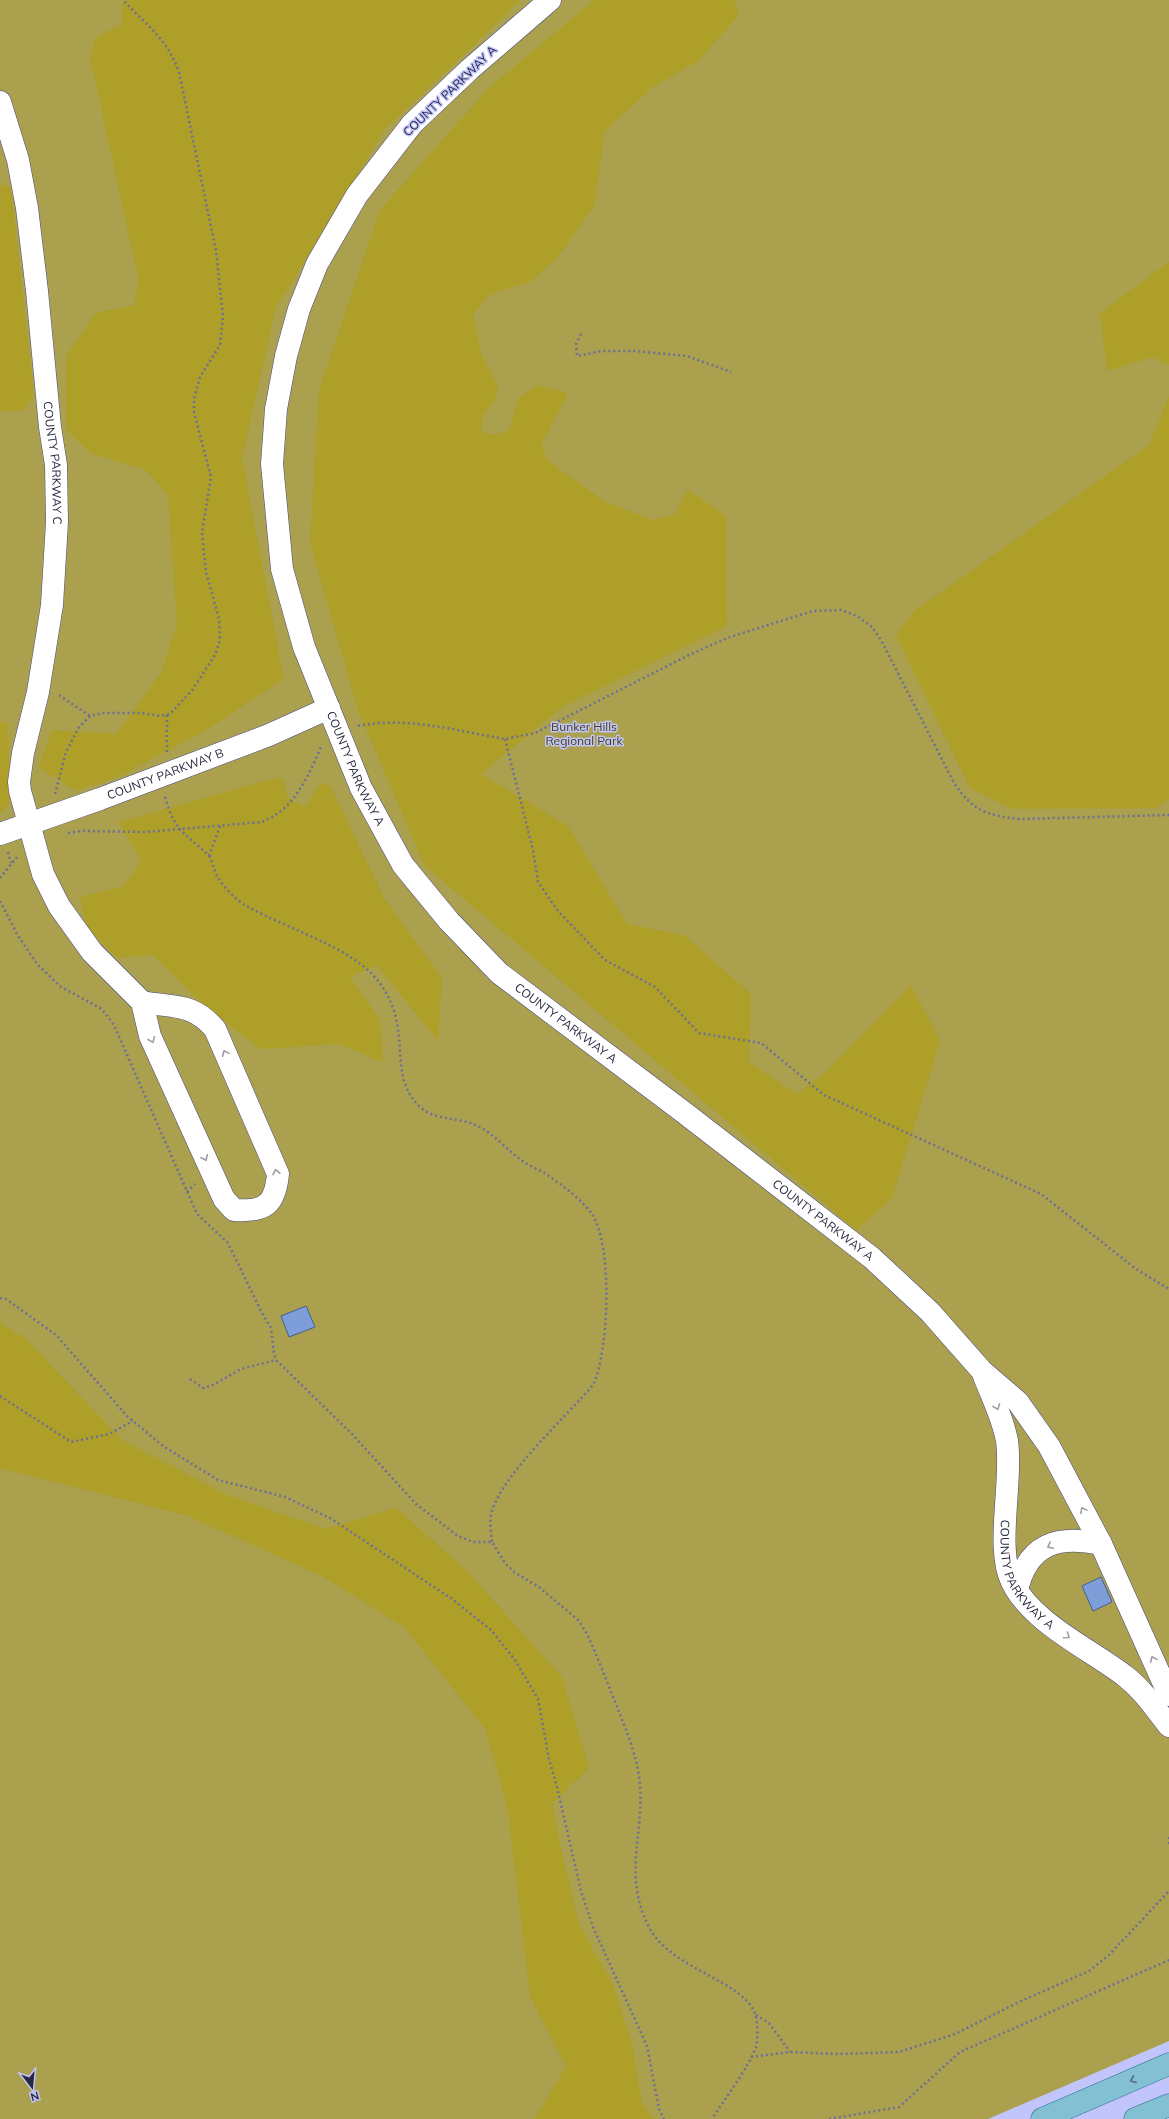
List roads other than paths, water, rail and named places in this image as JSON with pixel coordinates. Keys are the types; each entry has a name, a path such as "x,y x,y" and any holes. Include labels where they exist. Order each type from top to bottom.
{"main road":[{"path":"1042,2119 1169,2064"},
{"path":"1135,2119 1169,2104"}],"street":[{"name":"COUNTY PARKWAY A","path":"550,0 470,69 412,124 357,195 317,264 299,309 286,356 276,409 272,464 282,569 304,647 361,788 403,865 449,921 499,973 686,1114 872,1258 930,1312 982,1371 1018,1402 1049,1446 1101,1544 1169,1695"},
{"name":"COUNTY PARKWAY C","path":"0,102 18,160 27,208 37,291 50,427 56,465 57,522 55,568 40,682 23,753 19,782 28,825 43,874 59,906 92,952 142,1002"},
{"name":"COUNTY PARKWAY B","path":"0,834 28,825 269,735 329,708"},
{"path":"142,1002 158,1006 179,1006 188,1009 206,1019 215,1029 278,1174 277,1189 267,1205 253,1211 234,1210 224,1199 150,1036 142,1002"},
{"name":"COUNTY PARKWAY A","path":"982,1371 999,1411 1007,1441 1008,1465 1005,1547 1007,1567 1017,1590 1029,1606 1046,1621 1125,1676 1145,1693 1169,1726"},
{"path":"1017,1590 1021,1573 1029,1560 1045,1547 1060,1541 1081,1540 1101,1544"}],"park label":[{"name":"Bunker Hills Regional Park","path":"584,734"}]}
